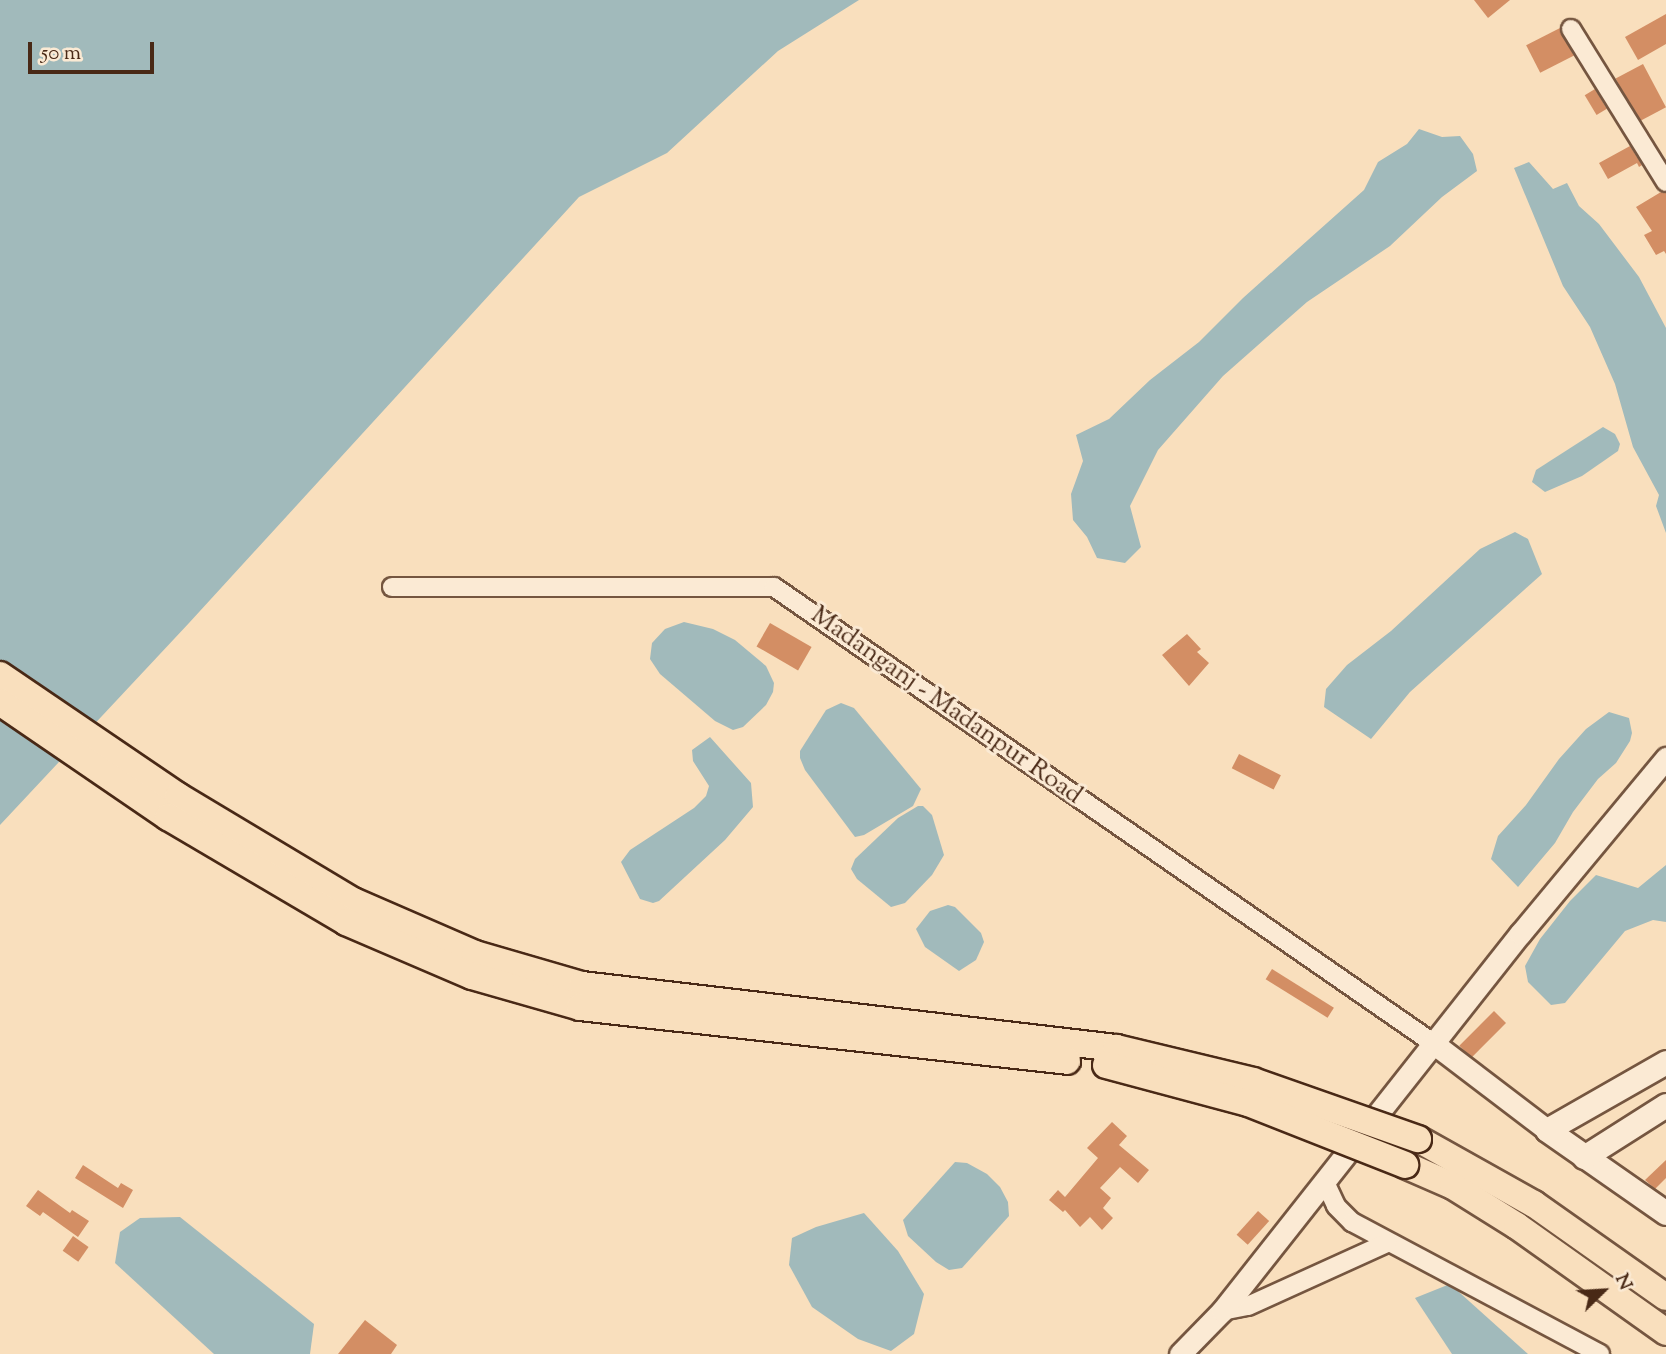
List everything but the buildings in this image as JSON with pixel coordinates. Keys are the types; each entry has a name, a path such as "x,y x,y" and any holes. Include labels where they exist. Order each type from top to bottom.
{"main road":[{"path":"0,675 178,796 341,894 475,954 582,985 1116,1048 1253,1081 1418,1139 1534,1204 1666,1297"},
{"path":"0,702 168,817 346,922 472,976 580,1007 1114,1066 1248,1103 1452,1186 1517,1226 1666,1332"},
{"path":"1666,1062 1547,1130 1666,1213"},
{"path":"1584,1157 1666,1105"}],"street":[{"path":"1571,29 1666,181"},
{"name":"Madanganj - Madanpur Road","path":"392,587 774,587 1433,1043"},
{"path":"1180,1354 1222,1311 1433,1043 1666,758"},
{"path":"1433,1043 1547,1130"},
{"path":"1325,1182 1336,1206 1352,1222 1600,1354"},
{"path":"1222,1311 1248,1306 1387,1243"}],"water":[{"path":"0,0 859,0 778,51 667,153 579,197 0,825"},
{"path":"1419,129 1442,137 1460,136 1473,154 1477,171 1442,197 1390,246 1307,302 1223,376 1158,450 1130,506 1141,547 1125,563 1097,558 1087,537 1073,520 1071,494 1083,461 1076,435 1109,419 1150,380 1199,342 1243,298 1364,190 1378,162 1407,144"},
{"path":"1529,162 1553,189 1567,183 1579,206 1599,224 1639,277 1666,328 1666,533 1656,506 1659,495 1633,447 1615,384 1590,327 1563,286 1514,168"},
{"path":"1603,427 1615,434 1620,444 1618,451 1582,476 1545,492 1532,482 1536,470"},
{"path":"1515,532 1528,539 1542,574 1410,692 1371,739 1324,707 1326,689 1347,665 1391,631 1480,549"},
{"path":"684,622 713,629 735,640 766,666 774,683 773,692 766,705 743,727 733,730 715,721 660,674 650,659 652,643 665,629"},
{"path":"841,703 854,708 921,789 913,806 864,835 855,837 805,770 800,758 800,751 826,710"},
{"path":"1609,712 1629,718 1632,733 1630,741 1616,763 1598,779 1573,812 1555,843 1518,887 1491,859 1498,836 1526,805 1559,759 1586,729"},
{"path":"710,737 751,783 753,807 725,840 659,901 653,903 640,899 621,862 630,850 694,808 706,796 709,786 693,761 692,750"},
{"path":"918,806 923,806 932,815 944,855 932,875 905,903 891,907 857,879 851,869 855,859 898,818"},
{"path":"1666,865 1666,922 1653,920 1625,931 1565,1003 1551,1005 1528,982 1525,966 1540,939 1570,901 1596,875 1638,888"},
{"path":"948,905 955,907 981,933 984,942 976,960 959,971 925,947 916,929 930,911"},
{"path":"955,1162 967,1163 987,1174 1000,1187 1008,1202 1009,1216 962,1268 949,1270 936,1262 908,1236 903,1220"},
{"path":"864,1213 898,1251 924,1294 914,1334 891,1351 858,1339 812,1307 789,1265 792,1238 816,1227"},
{"path":"180,1217 314,1324 310,1354 214,1354 115,1263 120,1232 140,1218"},
{"path":"1450,1284 1528,1354 1452,1354 1415,1298"}]}
